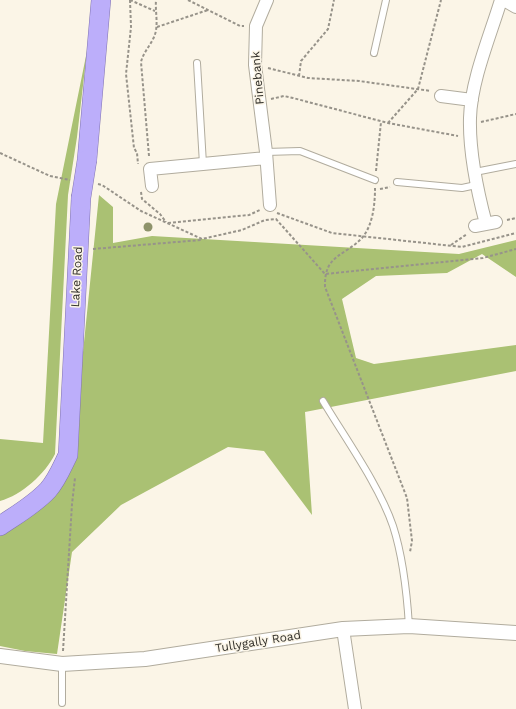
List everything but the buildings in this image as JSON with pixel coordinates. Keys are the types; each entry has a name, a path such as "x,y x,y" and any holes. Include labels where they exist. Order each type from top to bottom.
{"highway":[{"name":"Lake Road","path":"0,526 48,490 57,478 68,455 81,198 101,0"}],"street":[{"name":"Pinebank","path":"267,0 256,26 255,65 273,209"},
{"path":"485,224 476,185 470,124 472,100 501,0"},
{"path":"504,0 516,7"},
{"path":"441,96 472,100"},
{"path":"146,186 144,168 203,164 266,155"},
{"name":"Tullygally Road","path":"0,656 62,664 145,659 343,629 409,626 516,633"},
{"path":"343,629 355,709"}],"lane":[{"path":"374,53 386,0"},
{"path":"197,63 203,164"},
{"path":"266,155 300,151 375,180"},
{"path":"475,172 516,164"},
{"path":"396,182 462,188 476,185"},
{"path":"322,401 380,496 393,526 407,592 409,626"},
{"path":"62,664 62,703"}],"path":[{"path":"144,168 134,148 126,74 131,27 130,0 155,10"},
{"path":"144,168 141,62 142,56 154,37 156,27 156,0"},
{"path":"188,0 240,26 256,26"},
{"path":"299,76 301,61 328,29 334,0"},
{"path":"388,124 418,89 441,0"},
{"path":"156,27 209,10"},
{"path":"255,65 299,76 336,81 359,81 418,89 430,91 441,96"},
{"path":"260,102 284,96 388,124 471,139"},
{"path":"470,124 516,114"},
{"path":"381,122 375,180 374,209 362,237 330,262 325,274 325,286 407,498 412,541 409,556"},
{"path":"375,190 390,187 396,182"},
{"path":"146,186 142,199 160,214 166,223 202,239"},
{"path":"166,223 249,215 273,209 332,233 462,247 516,233"},
{"path":"78,249 202,239 242,230 265,220 276,219 325,274"},
{"path":"451,245 485,224"},
{"path":"325,274 483,258 516,249"},
{"path":"65,635 72,504"}],"green space":[{"path":"87,51 77,137 68,195 55,454 51,462 32,483 16,494 0,501 0,439 43,443 56,204"},
{"path":"99,195 113,207 113,243 152,236 459,254 516,240 516,277 482,254 447,273 376,276 342,299 356,358 374,364 516,345 516,371 305,412 312,515 264,451 228,447 121,505 72,552 57,654 25,651 0,646 0,535 71,470"}]}
